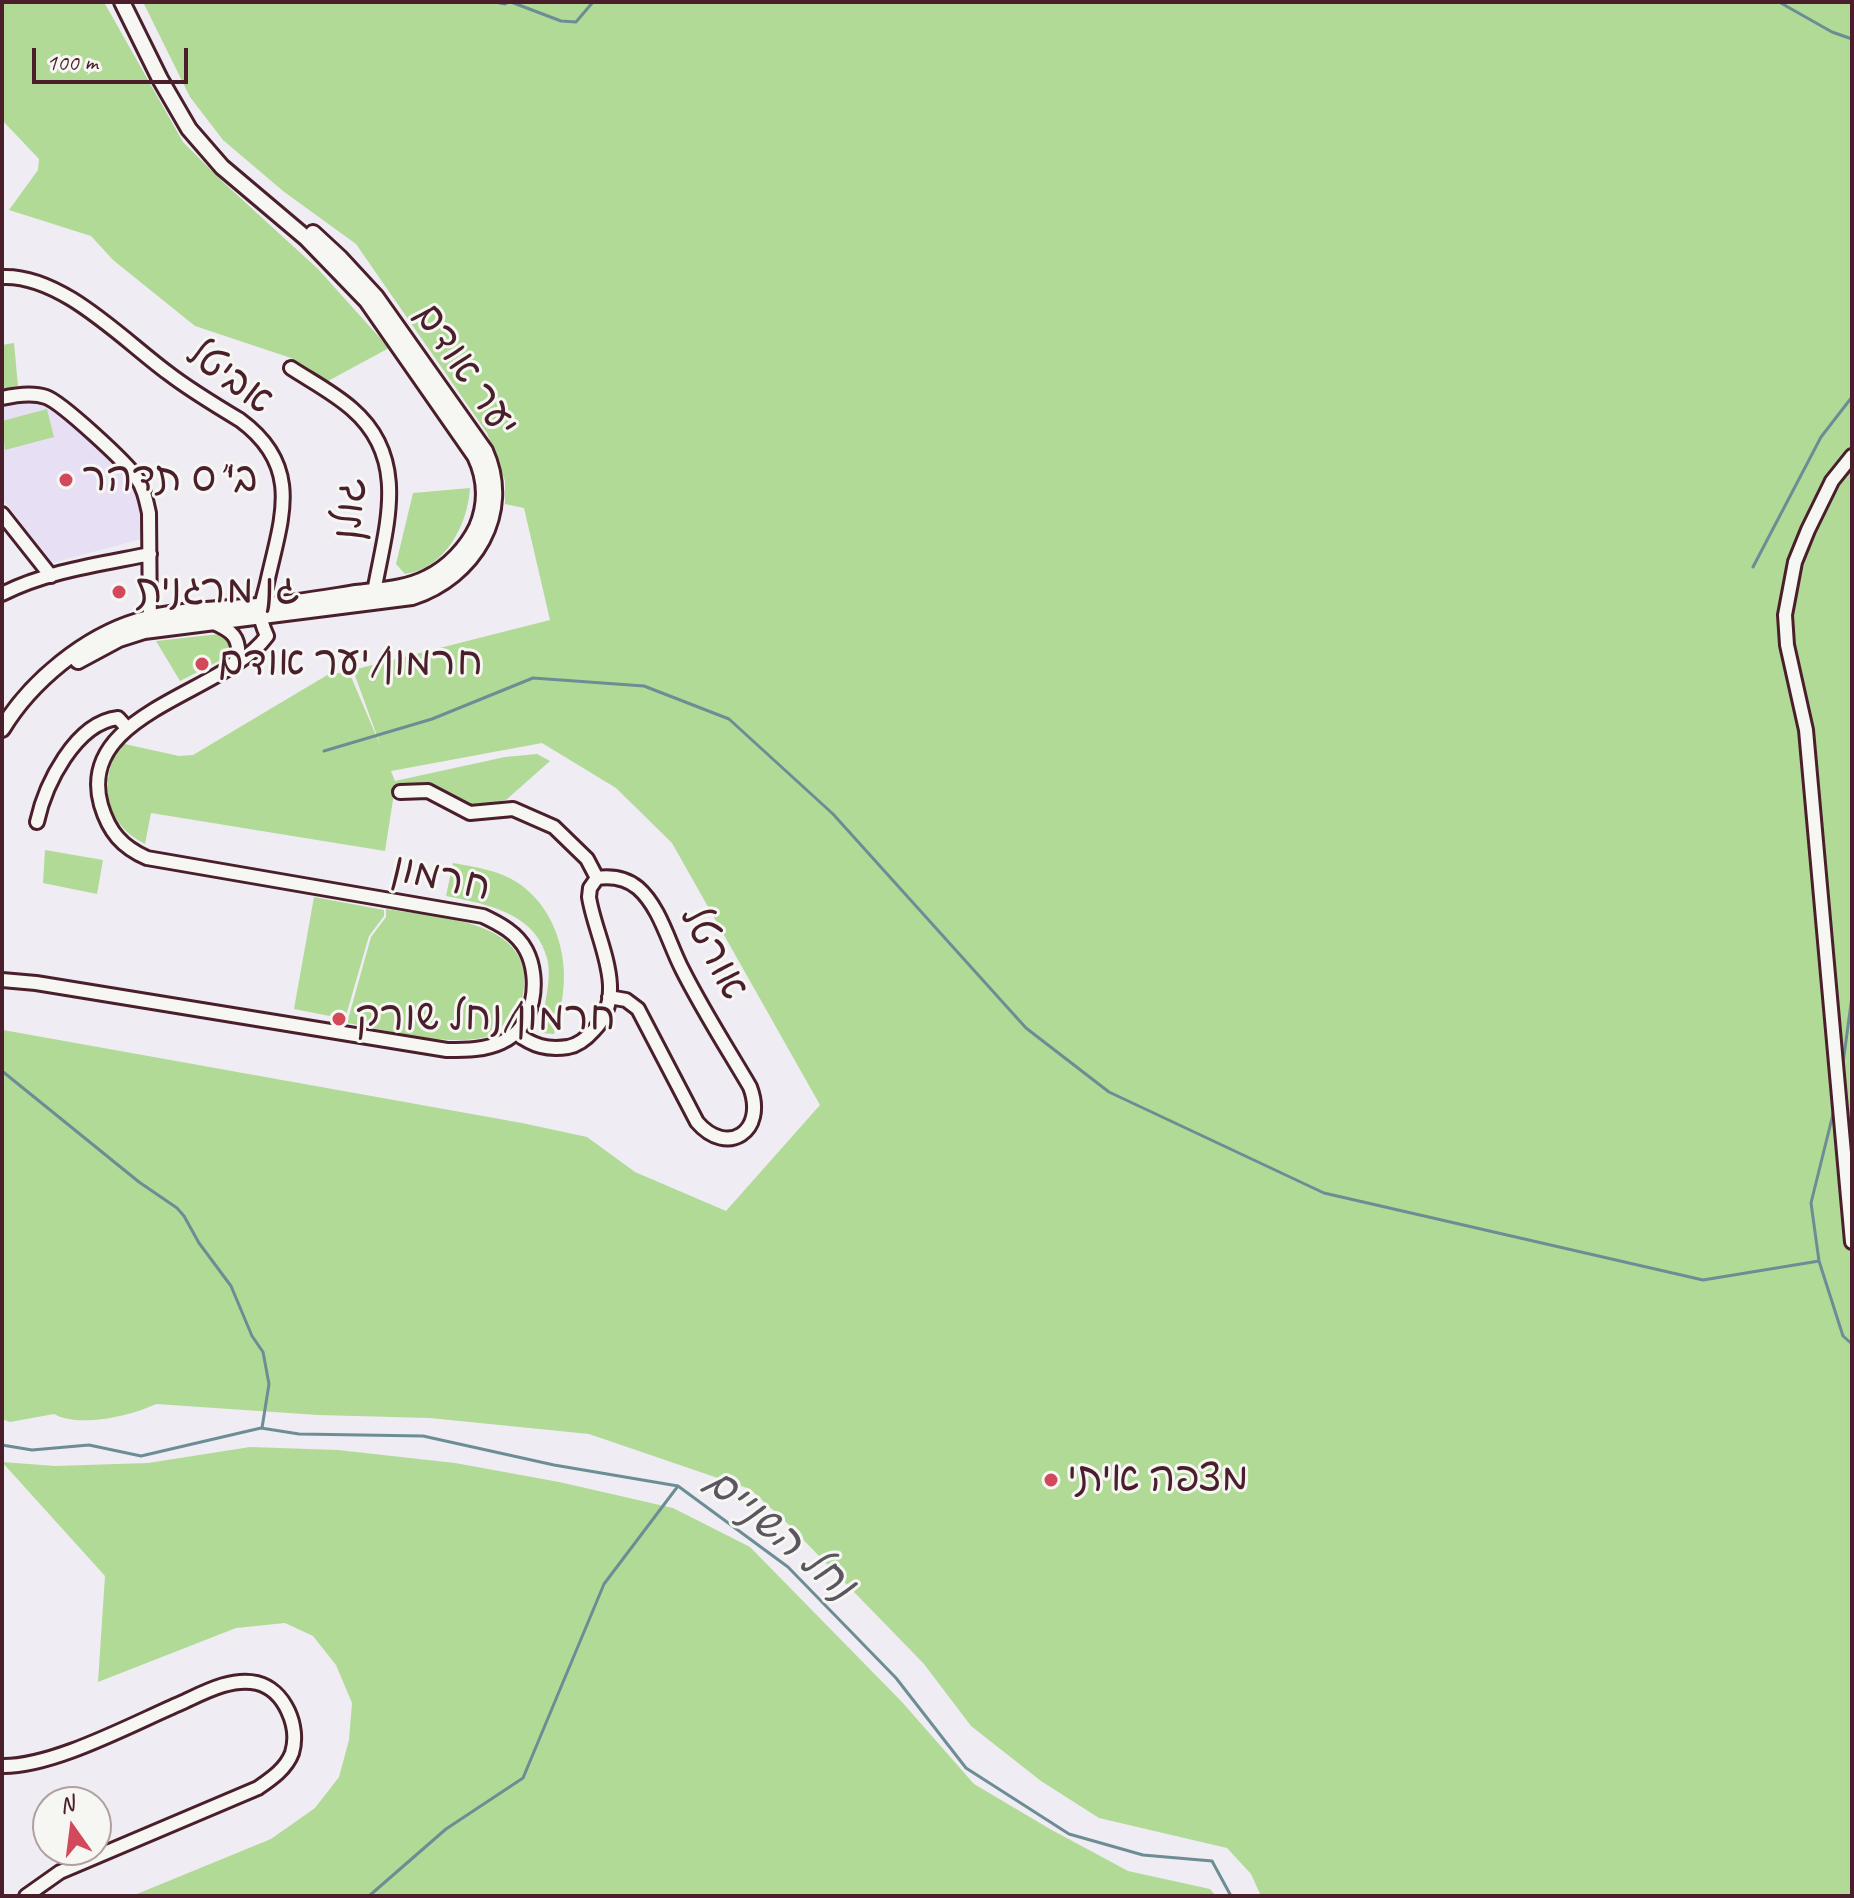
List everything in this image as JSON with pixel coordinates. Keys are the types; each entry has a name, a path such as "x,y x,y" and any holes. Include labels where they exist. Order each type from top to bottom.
{"street":[{"name":"יער אודם","path":"122,2 189,129 222,167 306,238 367,301 465,440 480,467 484,488 483,511 474,533 458,555 426,579 373,597"},
{"name":"יער אודם","path":"2,729 43,680 150,624 426,593 449,579 471,558 485,538 493,512 494,485 490,462 393,320 357,276 314,234 225,160 193,123 128,2"},
{"name":"אביטל","path":"2,277 37,280 57,289 171,375 240,420 261,439 278,469 284,498 260,612"},
{"name":"גולן","path":"291,368 349,406 369,426 383,448 390,490 373,597"},
{"path":"2,398 31,394 47,397 135,475 146,497 149,513 150,624"},
{"path":"1852,456 1832,481 1808,530 1795,562 1785,615 1787,645 1806,730 1852,1242"},
{"path":"2,514 51,576"},
{"path":"2,594 51,576 150,554"},
{"name":"יער אודם","path":"150,624 214,623 260,612"},
{"name":"חרמון","path":"260,612 267,636 246,660 127,728 108,750 98,777 99,798 105,819 129,850 147,858 483,916 502,924 526,949 534,979 532,1002 516,1033"},
{"path":"214,623 237,637 238,658 230,668"},
{"path":"37,822 42,798 56,770 76,745 97,724 108,719 118,718 127,728"},
{"path":"2,980 447,1050 486,1047 504,1042 516,1033 530,1044 543,1048 574,1046 600,1025 609,997 607,961 589,897 590,888 597,878 587,859 554,827 513,809 470,813 428,791 400,792"},
{"name":"אורטל","path":"597,878 621,878 637,887 648,900 683,972 750,1087 756,1107 754,1120 744,1132 733,1138 719,1138 707,1133 697,1122 638,1009 626,1000 609,997"},
{"path":"2,1766 32,1764 58,1755 207,1691 244,1682 259,1684 275,1693 286,1706 293,1722 291,1754 272,1778 258,1788 60,1872 26,1896"}],"shaded area":[{"name":"בי\"ס תדהר","path":"30,402 51,407 123,471 136,489 145,521 145,535 141,539 52,563 2,498 2,408"}],"green space":[{"path":"2,2 104,2 183,142 318,269 389,348 328,381 291,358 195,326 113,260 91,236 9,210 38,170 39,159 2,120"},
{"path":"143,2 1852,2 1852,1896 1261,1896 1251,1874 1227,1848 1099,1818 1041,1781 971,1726 924,1664 750,1489 589,1434 430,1418 318,1415 156,1404 105,1419 77,1420 54,1414 10,1422 2,1419 3,1030 587,1137 635,1172 726,1211 820,1105 672,843 616,788 542,743 391,771 395,781 505,757 537,754 550,761 506,800 483,804 470,804 425,782 395,787 385,851 151,813 145,844 120,825 109,800 108,786 113,757 120,743 179,756 193,755 329,674 349,672 381,747 353,670 550,620 524,508 505,504 505,481 487,433 356,244 283,191 223,140 190,97"},
{"path":"14,343 18,386 2,389 2,345"},
{"path":"47,409 54,437 5,450 2,421"},
{"path":"470,488 465,516 452,543 432,564 405,574 396,564 413,493"},
{"path":"220,634 227,637 230,644 223,659 180,681 156,641"},
{"path":"45,850 103,860 97,894 43,883"},
{"path":"453,863 511,879 530,893 549,917 560,946 564,977 554,1034 541,1033 549,967 541,942 532,930 507,913 446,896"},
{"path":"314,897 384,910 384,916 369,936 345,1019 294,1009"},
{"path":"386,909 458,920 502,938 517,953 524,973 522,1000 510,1024 486,1037 453,1040 347,1023 371,937 386,917"},
{"path":"250,1447 338,1450 455,1463 559,1482 673,1508 750,1547 902,1702 974,1784 1128,1871 1210,1889 1216,1896 132,1896 271,1839 315,1808 339,1777 349,1740 352,1703 336,1665 313,1636 285,1623 236,1628 98,1682 105,1576 2,1462 55,1466 148,1463"}],"waterway":[{"path":"495,2 508,2"},
{"path":"511,2 561,21 576,22 593,2"},
{"path":"1779,2 1832,32 1852,39"},
{"path":"1753,567 1821,437 1852,397"},
{"path":"324,751 432,719 533,678 644,686 729,719 833,814 1026,1028 1109,1092 1324,1193 1703,1280 1819,1261"},
{"path":"1842,1071 1852,996"},
{"path":"2,1071 184,1216 199,1243 231,1286 252,1336 263,1352 269,1384 262,1428"},
{"path":"1835,1106 1811,1203 1819,1261 1843,1336 1852,1344"},
{"name":"נחל השניים","path":"2,1445 32,1450 89,1445 141,1456 261,1428 299,1434 423,1436 554,1465 678,1486 788,1567 896,1678 966,1768 1069,1834 1143,1855 1212,1861 1231,1896"},
{"path":"369,1896 446,1829 523,1778 604,1584 678,1486"}],"place":[{"name":"בי\"ס תדהר","path":"66,480"},
{"name":"גן מרגנית","path":"119,592"},
{"name":"חרמון/יער אודם","path":"202,664"},
{"name":"חרמון/נחל שורק","path":"339,1019"},
{"name":"מצפה איתי","path":"1051,1480"}]}
